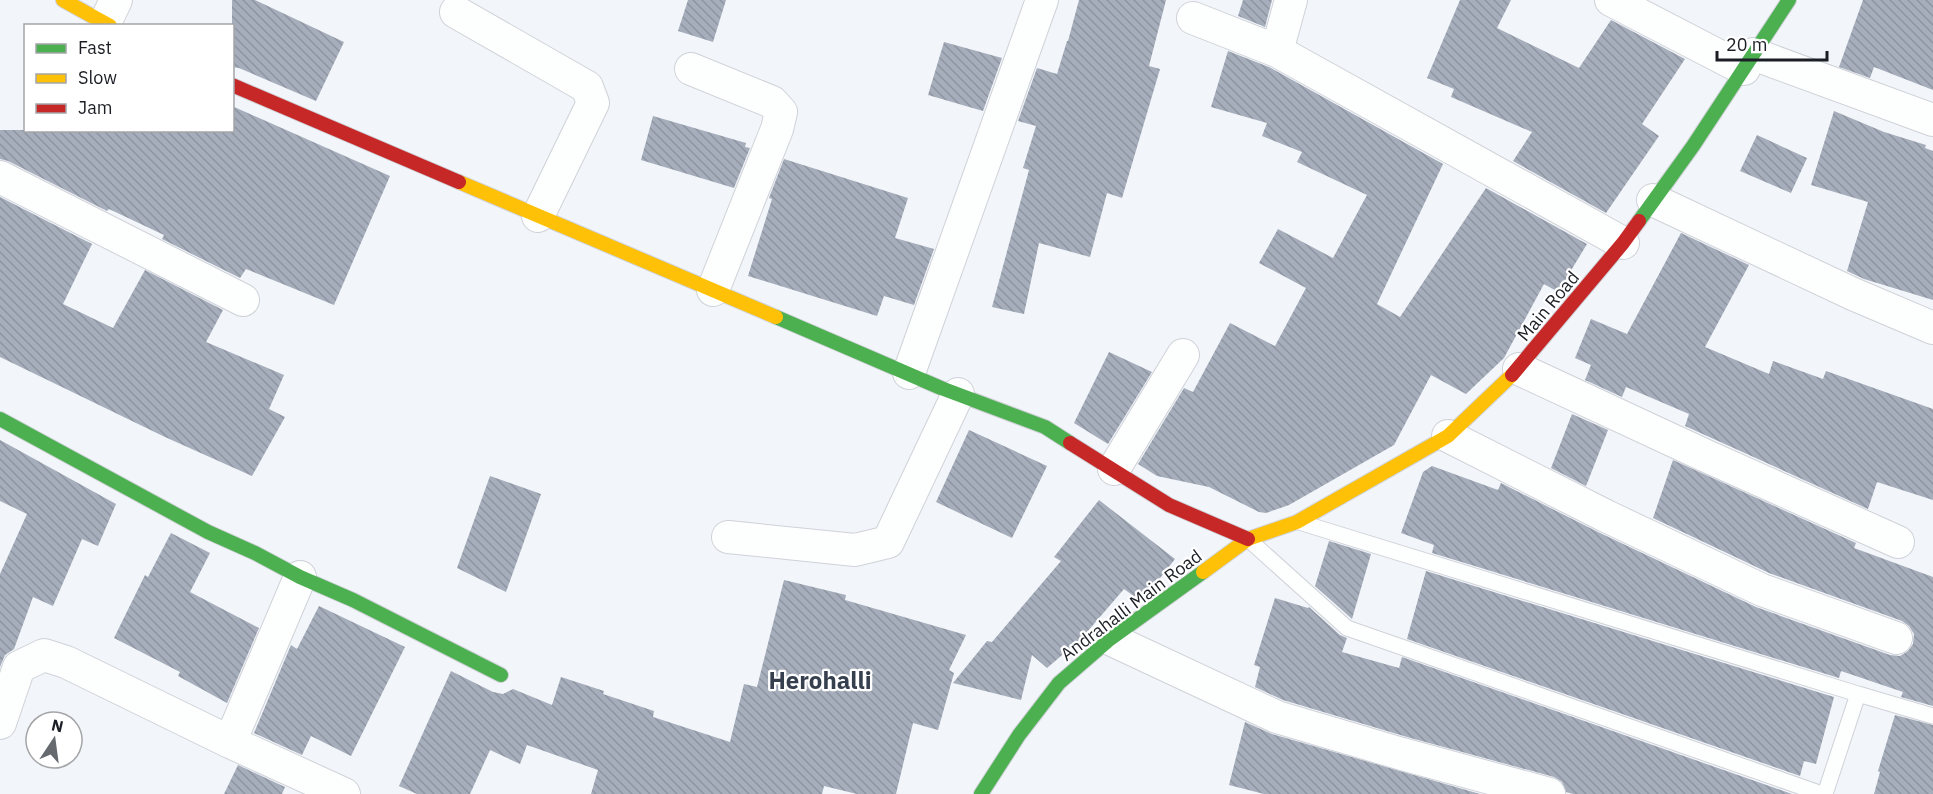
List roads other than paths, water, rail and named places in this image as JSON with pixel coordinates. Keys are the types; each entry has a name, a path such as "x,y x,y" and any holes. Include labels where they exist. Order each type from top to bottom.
{"street":[{"path":"63,0 110,16"},
{"path":"909,373 1042,0"},
{"path":"1277,51 1291,0"},
{"path":"1611,0 1748,62 1933,120"},
{"name":"Main Road","path":"1248,539 1298,522 1448,436 1519,369 1623,243 1693,146 1789,0"},
{"path":"456,12 587,87 593,102 538,216"},
{"path":"1193,18 1277,51 1623,243"},
{"path":"692,69 772,102 781,112 777,129 713,290"},
{"path":"234,87 958,394 1045,427 1169,505 1248,539"},
{"path":"0,177 243,300"},
{"path":"1653,200 1853,294 1933,328"},
{"path":"1114,469 1183,355"},
{"path":"1519,369 1898,542"},
{"path":"728,537 855,550 888,542 958,394"},
{"path":"0,419 208,532 353,600 501,675"},
{"path":"1448,436 1606,516 1762,590 1896,638"},
{"name":"Andrahalli Main Road","path":"981,794 1019,735 1059,683 1110,639 1248,539"},
{"path":"230,742 300,577"},
{"path":"1110,639 1277,717 1549,794"},
{"path":"0,723 20,667 44,655 66,662 230,742 344,794"}],"lane":[{"path":"1298,522 1933,716"},
{"path":"1248,539 1347,628 1823,794 1858,694"}],"district":[{"name":"Herohalli","path":"820,680"}]}
